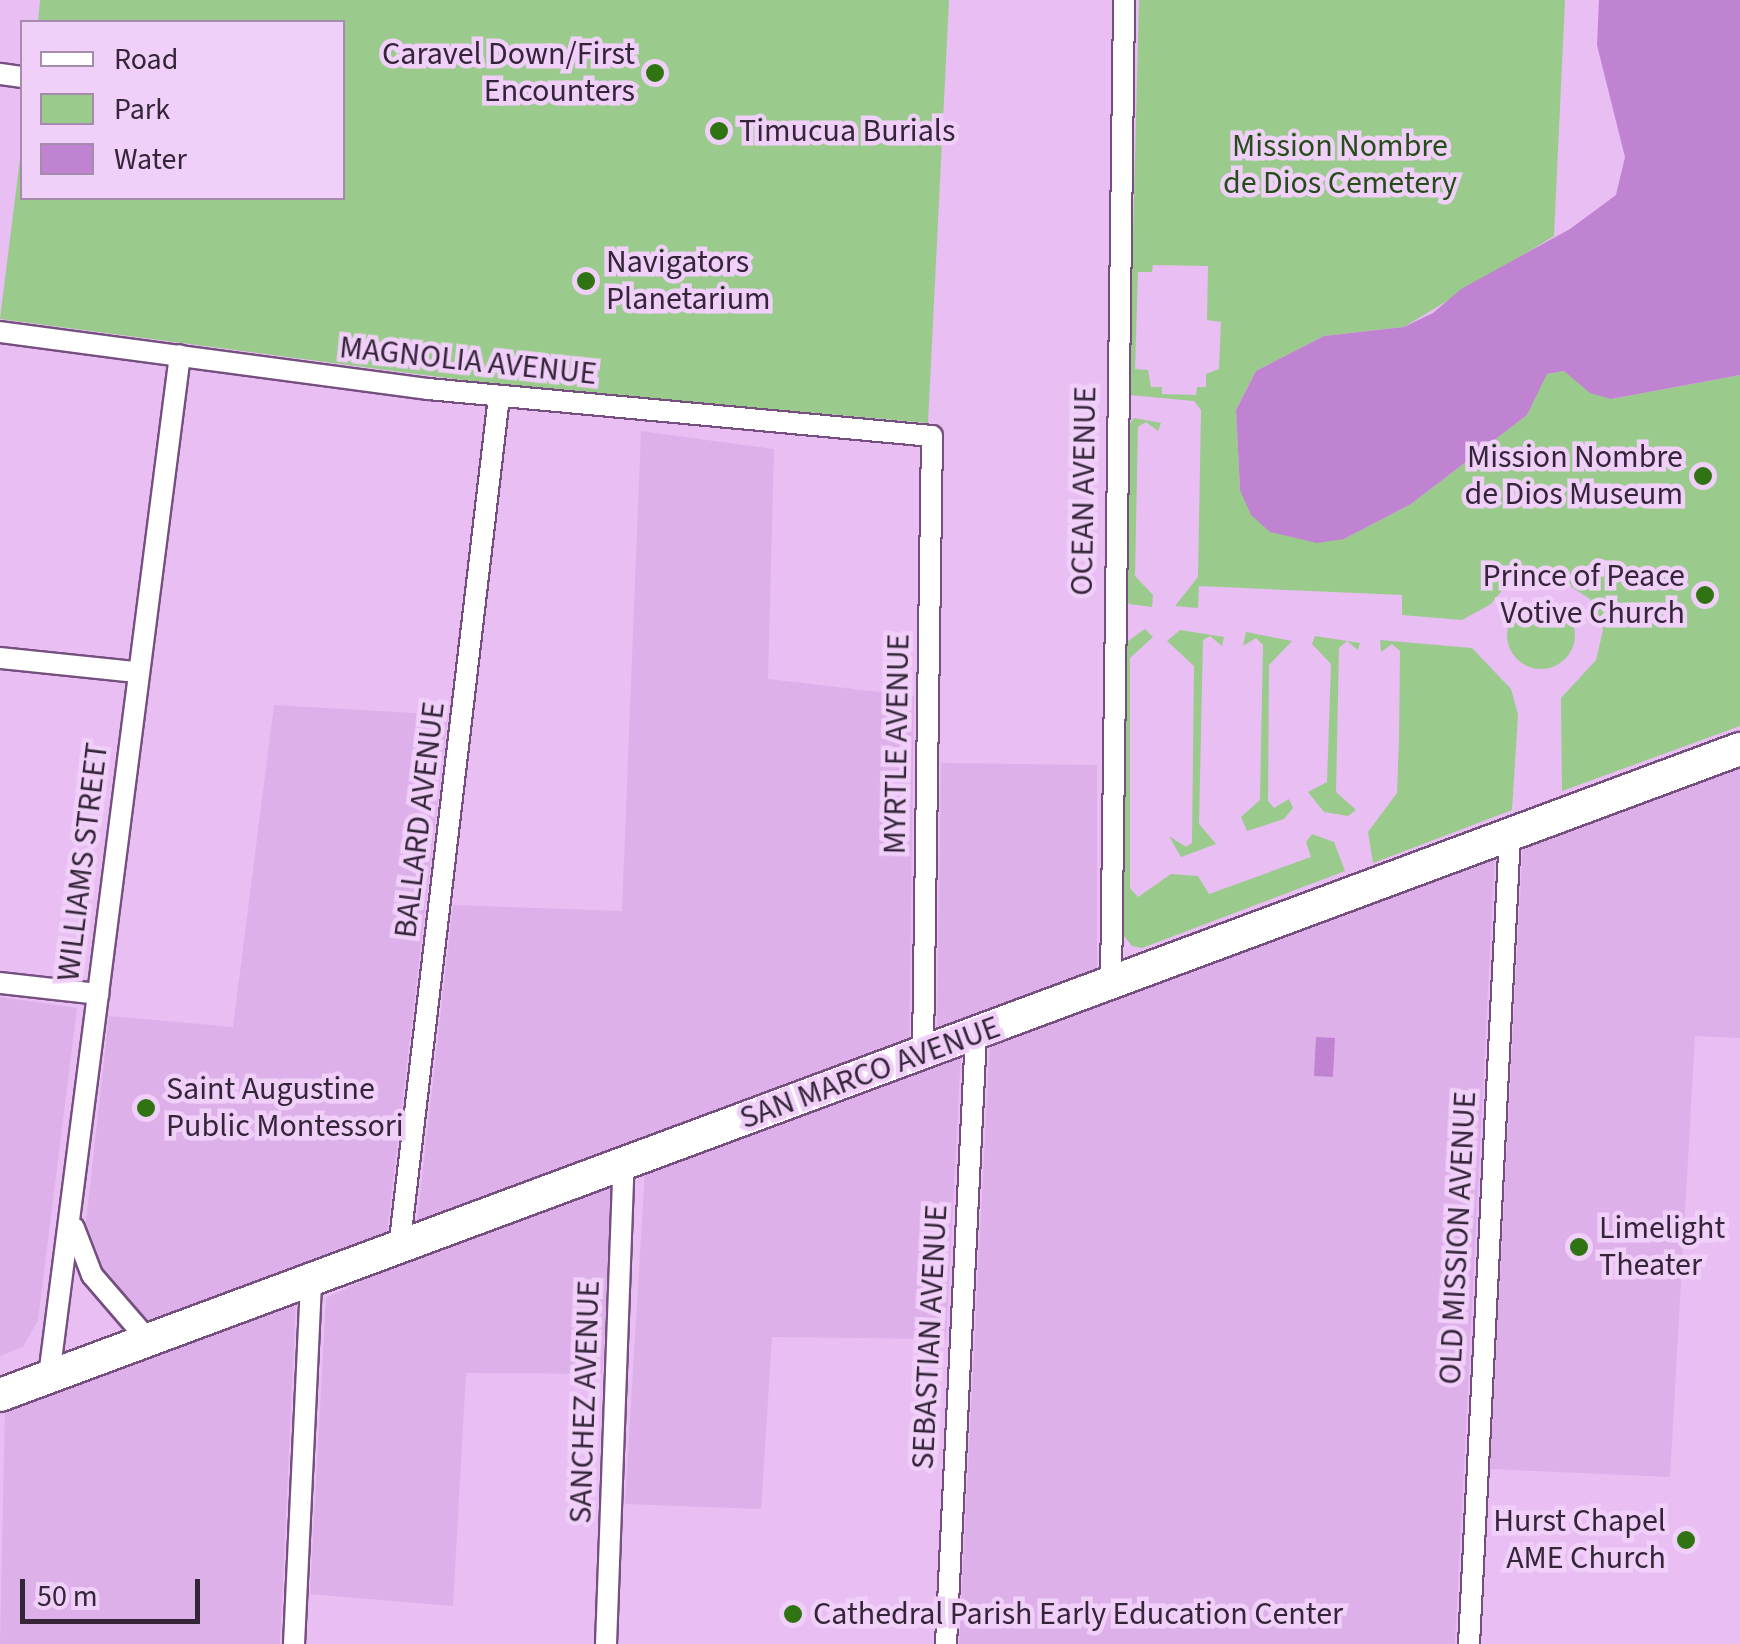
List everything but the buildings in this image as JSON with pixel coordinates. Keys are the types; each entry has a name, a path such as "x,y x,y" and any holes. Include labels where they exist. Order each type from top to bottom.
{"main road":[{"name":"SAN MARCO AVENUE","path":"0,1394 311,1283 1740,749"}],"street":[{"name":"OCEAN AVENUE","path":"1111,984 1124,0"},
{"name":"MAGNOLIA AVENUE","path":"0,332 499,397 932,436"},
{"name":"WILLIAMS STREET","path":"49,1376 72,1222 136,672 180,355"},
{"name":"BALLARD AVENUE","path":"399,1249 499,397"},
{"name":"MYRTLE AVENUE","path":"923,1054 932,436"},
{"path":"0,658 136,672"},
{"name":"OLD MISSION AVENUE","path":"1469,1644 1510,834"},
{"path":"0,984 98,994"},
{"name":"SEBASTIAN AVENUE","path":"946,1644 976,1034"},
{"name":"SANCHEZ AVENUE","path":"606,1644 624,1163"},
{"path":"72,1222 92,1275 149,1341"},
{"path":"294,1644 311,1283"}],"shaded area":[{"path":"641,431 774,449 768,679 914,696 909,1045 416,1230 453,905 622,911"},
{"path":"274,705 448,715 386,1241 153,1326 104,1270 86,1222 109,1016 233,1027"},
{"path":"1740,762 1740,1038 1695,1036 1670,1477 1490,1469 1523,841"},
{"path":"941,763 1097,765 1097,976 937,1035"},
{"path":"1495,851 1455,1644 959,1644 990,1042"},
{"path":"0,997 77,1008 38,1320 23,1347 0,1356"},
{"path":"961,1053 946,1339 772,1337 761,1509 625,1504 645,1170"},
{"path":"616,1181 602,1374 466,1373 453,1606 310,1594 326,1298 402,1262"},
{"path":"296,1301 280,1644 0,1644 5,1406"}],"green space":[{"path":"40,0 949,0 928,423 500,385 0,319 20,159 20,200 345,200 345,20 38,20"},
{"name":"Mission Nombre de Dios Cemetery","path":"1139,0 1565,0 1554,236 1404,327 1324,336 1256,371 1236,410 1240,490 1344,539 1411,504 1527,415 1546,374 1564,371 1611,399 1740,375 1740,726 1562,791 1561,698 1596,660 1603,630 1590,599 1553,575 1538,573 1509,582 1491,604 1462,620 1402,615 1402,595 1199,586 1198,608 1175,606 1198,577 1201,410 1194,401 1129,395","holes":["1153,265 1208,266 1207,320 1221,322 1219,369 1206,374 1206,387 1197,387 1196,395 1162,394 1162,387 1151,387 1148,370 1135,369 1138,272 1152,272"]},
{"path":"1134,418 1161,423 1158,431 1146,422 1138,427 1135,576 1153,595 1152,607 1129,604 1123,595 1128,426"},
{"path":"1541,601 1565,611 1575,635 1565,659 1541,669 1517,659 1507,635 1517,611"},
{"path":"1145,629 1153,637 1130,658 1130,888 1138,897 1171,874 1198,876 1209,894 1311,857 1306,842 1312,834 1334,842 1345,871 1142,948 1132,946 1121,932 1124,644"},
{"path":"1180,630 1224,637 1222,646 1210,636 1203,640 1199,824 1216,844 1181,857 1169,836 1186,847 1192,843 1194,666 1167,641"},
{"path":"1246,632 1292,641 1269,665 1268,801 1274,808 1289,799 1293,808 1284,819 1247,831 1241,817 1260,800 1263,645 1256,638 1243,646"},
{"path":"1315,636 1360,643 1358,650 1347,641 1339,648 1336,792 1356,810 1348,816 1324,812 1308,792 1327,782 1331,664 1312,644"},
{"path":"1380,640 1472,648 1511,689 1518,715 1512,810 1373,863 1368,832 1397,793 1399,739 1400,651 1392,644 1381,652"}],"water":[{"path":"1599,0 1740,0 1740,375 1611,399 1590,393 1564,371 1547,374 1527,415 1411,504 1344,539 1317,543 1270,532 1251,515 1240,490 1236,410 1256,371 1324,336 1404,327 1433,313 1461,289 1570,229 1616,195 1625,157 1597,45"},
{"path":"1316,1037 1335,1038 1333,1077 1314,1076"}],"place":[{"name":"Caravel Down/First Encounters","path":"655,73"},
{"name":"Timucua Burials","path":"719,131"},
{"name":"Navigators Planetarium","path":"586,281"},
{"name":"Mission Nombre de Dios Museum","path":"1703,476"},
{"name":"Prince of Peace Votive Church","path":"1705,595"},
{"name":"Saint Augustine Public Montessori","path":"146,1108"},
{"name":"Limelight Theater","path":"1579,1247"},
{"name":"Hurst Chapel AME Church","path":"1686,1540"},
{"name":"Cathedral Parish Early Education Center","path":"793,1614"}]}
